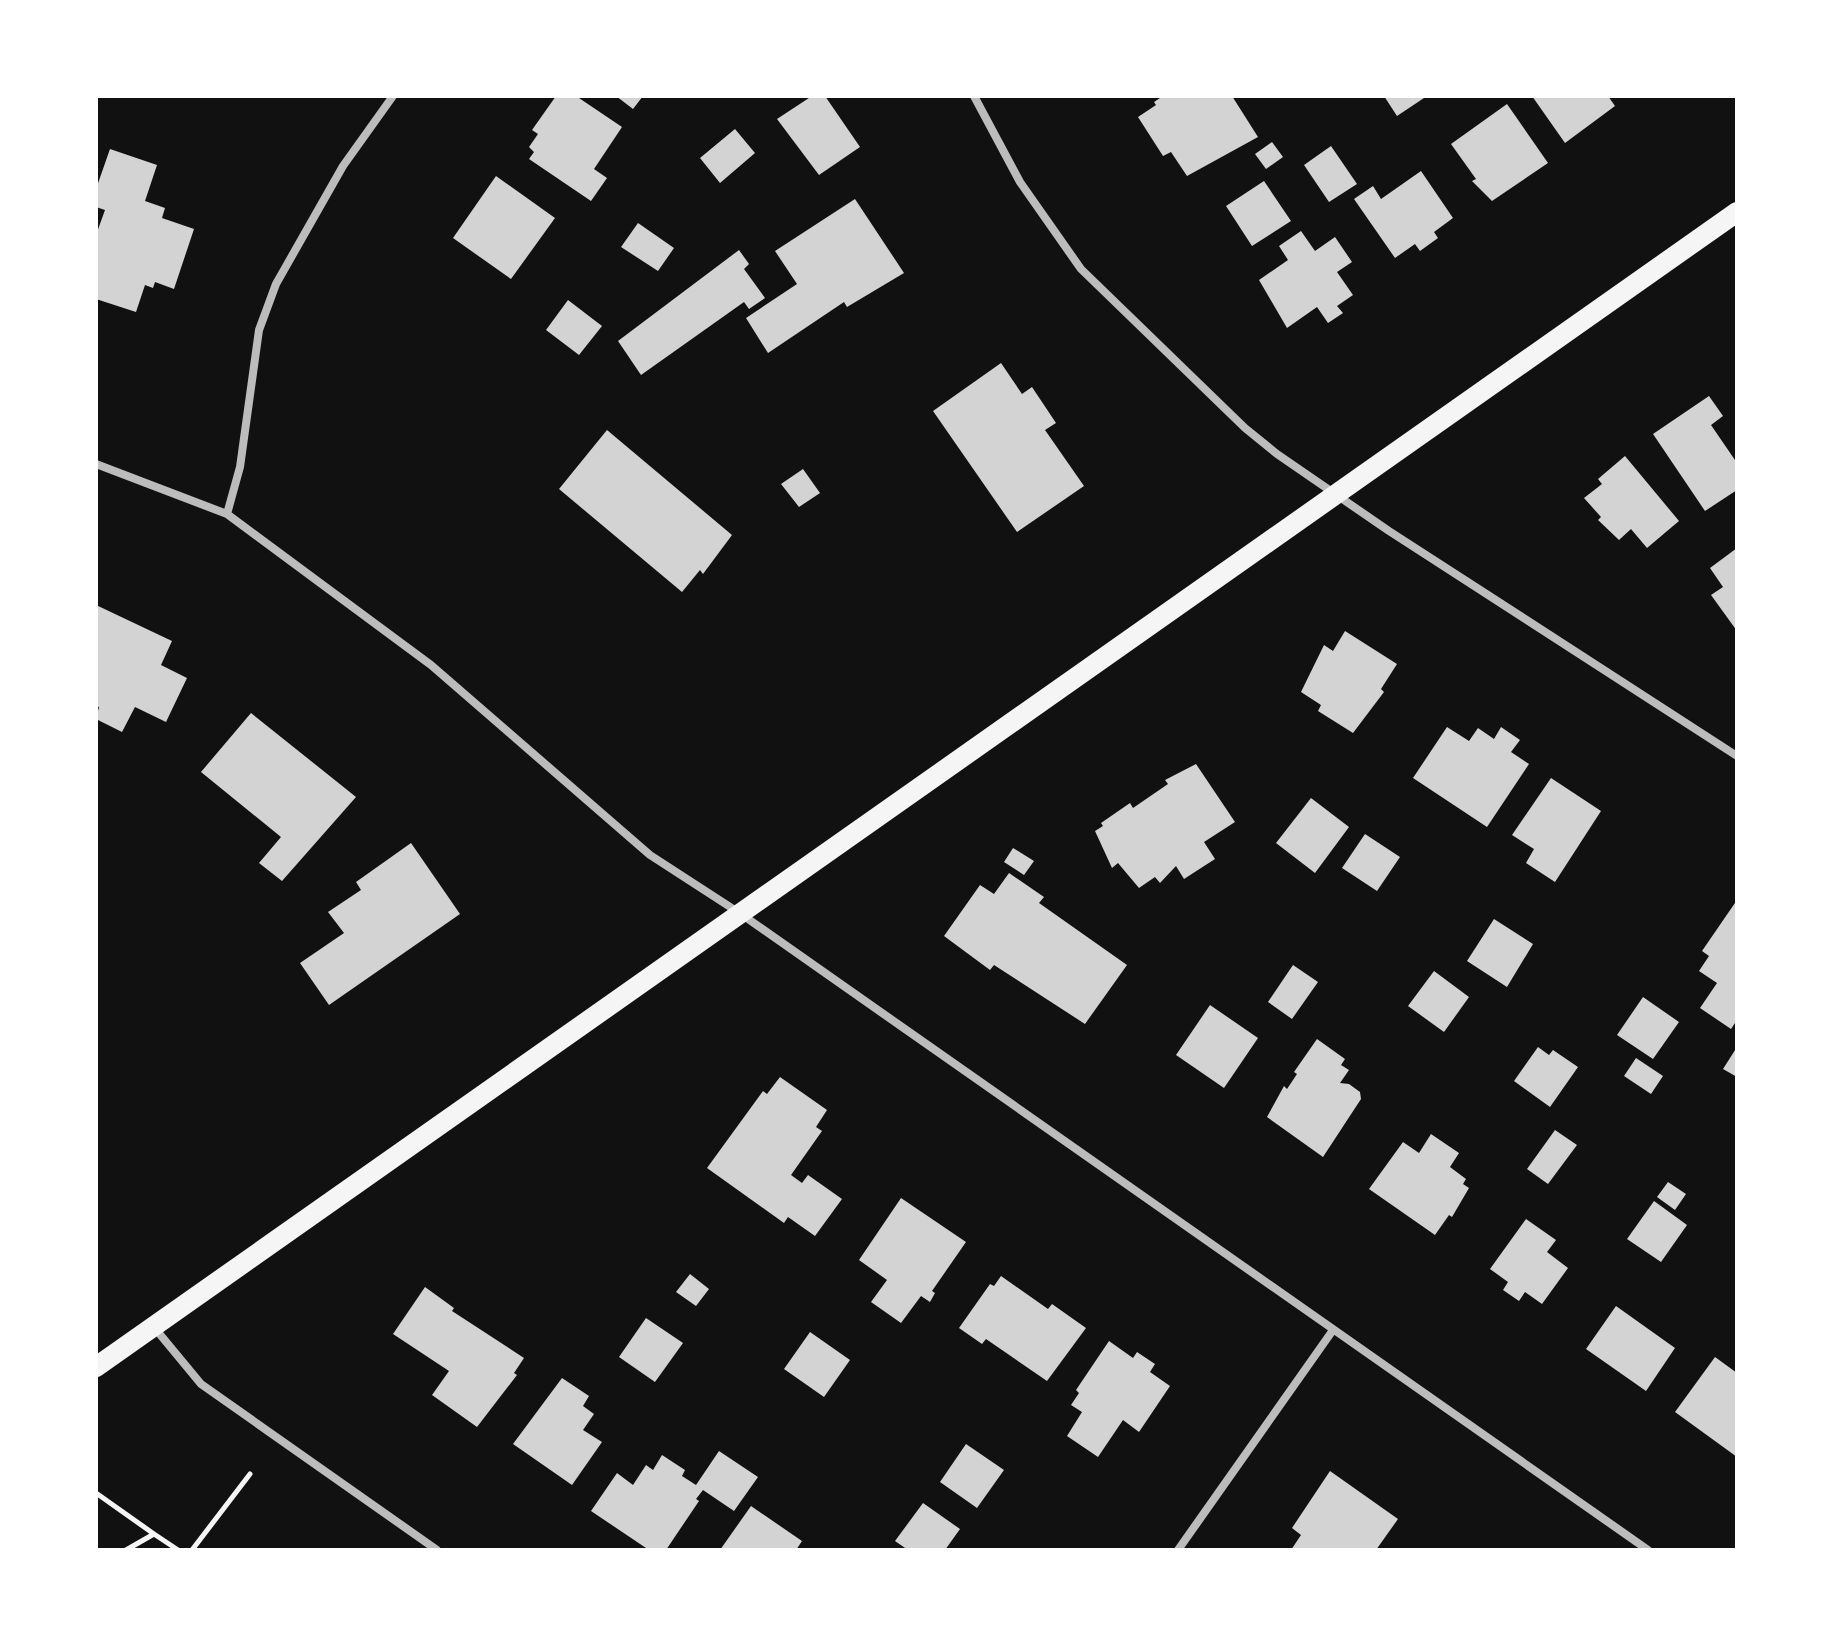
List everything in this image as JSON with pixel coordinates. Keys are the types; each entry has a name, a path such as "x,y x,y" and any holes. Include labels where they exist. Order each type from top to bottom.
{"main road":[{"path":"96,1367 1737,212"}],"street":[{"path":"227,514 240,467 259,330 276,284 343,166 393,96"},
{"path":"974,96 1020,182 1081,269 1245,428 1335,494 1737,756"},
{"path":"96,464 227,514 431,665 650,855 741,914 1648,1550"},
{"path":"153,1326 201,1384 437,1550"},
{"path":"1178,1550 1333,1330"}],"path":[{"path":"192,1550 250,1474"},
{"path":"96,1493 178,1550"},
{"path":"126,1550 154,1534"}],"building":[{"path":"556,96 576,96 622,127 594,169 607,178 591,201 529,159 534,152 529,147 538,134 532,130"},
{"path":"616,96 643,96 633,109"},
{"path":"812,96 825,96 860,147 819,175 777,119"},
{"path":"1163,96 1232,96 1258,137 1187,176 1171,152 1163,156 1138,117"},
{"path":"1384,96 1427,96 1397,116"},
{"path":"1532,96 1608,96 1615,106 1565,143"},
{"path":"1507,104 1548,163 1492,201 1472,181 1476,179 1451,144"},
{"path":"735,129 755,153 720,183 700,158"},
{"path":"1272,142 1283,157 1266,169 1255,154"},
{"path":"1331,146 1357,184 1329,202 1304,165"},
{"path":"110,149 157,165 145,201 165,208 162,218 194,229 174,289 155,282 153,288 145,285 136,312 96,299 96,235 105,210 96,207 96,189"},
{"path":"1421,171 1453,218 1434,232 1438,238 1420,251 1415,244 1395,258 1354,199 1373,186 1381,199"},
{"path":"496,176 555,218 511,279 453,238"},
{"path":"1264,181 1291,221 1252,246 1226,206"},
{"path":"855,199 904,273 847,307 844,302 768,353 746,318 797,284 775,251"},
{"path":"638,223 674,248 658,271 621,247"},
{"path":"1301,231 1315,251 1335,237 1352,262 1337,272 1353,295 1337,306 1343,313 1328,323 1317,307 1287,328 1259,280 1288,260 1279,246"},
{"path":"739,250 749,264 744,269 765,298 749,309 744,302 641,375 618,341"},
{"path":"568,300 602,326 579,355 546,330"},
{"path":"1001,363 1022,394 1032,387 1056,423 1045,430 1084,486 1017,532 933,411"},
{"path":"1709,396 1723,416 1711,425 1737,463 1737,490 1705,511 1653,434"},
{"path":"607,430 732,535 703,574 700,570 682,592 559,489"},
{"path":"1625,456 1679,521 1647,548 1631,529 1619,540 1598,520 1601,517 1584,498 1602,484 1598,479"},
{"path":"803,469 820,493 799,507 781,484"},
{"path":"1737,548 1737,631 1711,595 1723,587 1710,568"},
{"path":"96,605 172,641 161,665 187,678 166,722 135,707 122,732 96,719 99,707 96,706"},
{"path":"1345,631 1397,664 1381,689 1384,692 1353,733 1318,711 1321,705 1301,692 1324,645 1333,651"},
{"path":"251,713 356,797 282,881 259,863 281,837 201,772"},
{"path":"1447,727 1469,741 1478,728 1494,739 1501,727 1520,740 1511,752 1529,764 1487,827 1413,778"},
{"path":"1196,764 1235,822 1204,842 1215,859 1184,879 1176,866 1160,883 1155,877 1139,888 1118,863 1112,868 1095,831 1103,826 1101,823 1130,803 1133,808 1168,784 1165,780"},
{"path":"1551,778 1601,811 1555,882 1526,863 1534,849 1512,835"},
{"path":"1311,798 1349,827 1315,873 1276,843"},
{"path":"1365,834 1400,857 1377,891 1342,868"},
{"path":"411,843 460,914 329,1005 300,963 344,933 328,912 361,890 356,882"},
{"path":"1013,848 1034,861 1024,875 1004,862"},
{"path":"1009,873 1044,897 1039,903 1127,965 1085,1024 994,965 990,970 944,936 980,885 994,894"},
{"path":"1737,900 1737,1020 1731,1029 1700,1008 1717,983 1699,971 1709,956 1702,951"},
{"path":"1494,919 1533,944 1507,987 1467,961"},
{"path":"1293,965 1318,982 1292,1019 1268,1002"},
{"path":"1434,971 1469,997 1444,1032 1408,1006"},
{"path":"1643,997 1679,1022 1653,1059 1617,1035"},
{"path":"1210,1005 1258,1038 1224,1088 1176,1055"},
{"path":"1317,1039 1345,1059 1341,1065 1349,1070 1340,1083 1349,1084 1360,1092 1361,1099 1323,1157 1267,1117 1284,1086 1287,1089 1297,1074 1294,1072"},
{"path":"1538,1047 1549,1055 1553,1050 1578,1067 1550,1107 1514,1081"},
{"path":"1737,1047 1737,1077 1723,1069"},
{"path":"1636,1058 1663,1076 1651,1094 1624,1076"},
{"path":"780,1077 827,1110 816,1127 822,1131 791,1175 802,1183 808,1175 842,1199 815,1236 788,1217 784,1223 707,1168 763,1091 767,1094"},
{"path":"1555,1130 1577,1145 1548,1184 1527,1169"},
{"path":"1431,1134 1459,1153 1450,1167 1466,1179 1463,1184 1469,1188 1452,1217 1449,1215 1435,1235 1369,1189 1403,1142 1419,1153"},
{"path":"1668,1182 1686,1194 1675,1210 1657,1197"},
{"path":"901,1198 966,1242 932,1291 935,1293 930,1302 921,1296 901,1323 871,1302 887,1280 859,1260"},
{"path":"1654,1201 1687,1225 1661,1262 1627,1239"},
{"path":"1526,1219 1556,1240 1547,1252 1568,1268 1542,1304 1525,1292 1519,1301 1503,1290 1508,1282 1490,1269"},
{"path":"690,1274 709,1289 696,1306 676,1292"},
{"path":"1001,1276 1048,1309 1052,1304 1086,1328 1047,1381 986,1339 982,1344 959,1328 990,1284 994,1286"},
{"path":"425,1287 454,1308 452,1311 524,1358 514,1373 517,1375 477,1427 432,1395 449,1371 393,1334"},
{"path":"1616,1306 1675,1348 1646,1391 1586,1349"},
{"path":"646,1318 683,1343 655,1382 619,1357"},
{"path":"810,1332 850,1360 824,1397 784,1369"},
{"path":"1109,1341 1133,1358 1137,1352 1155,1364 1150,1372 1170,1386 1139,1432 1123,1420 1098,1457 1067,1436 1082,1412 1071,1405 1079,1393 1076,1390"},
{"path":"1715,1357 1737,1373 1737,1457 1675,1412"},
{"path":"562,1378 589,1396 583,1406 594,1414 583,1430 602,1442 572,1485 513,1444"},
{"path":"966,1444 1004,1470 977,1508 940,1482"},
{"path":"719,1451 758,1477 734,1511 703,1490 666,1550 649,1550 591,1511 617,1473 633,1485 646,1465 653,1470 662,1455 685,1470 682,1476 696,1485"},
{"path":"1330,1471 1398,1519 1376,1550 1291,1550 1301,1535 1292,1528"},
{"path":"923,1503 960,1529 945,1550 908,1550 895,1541"},
{"path":"751,1506 802,1541 796,1550 720,1550"}]}
